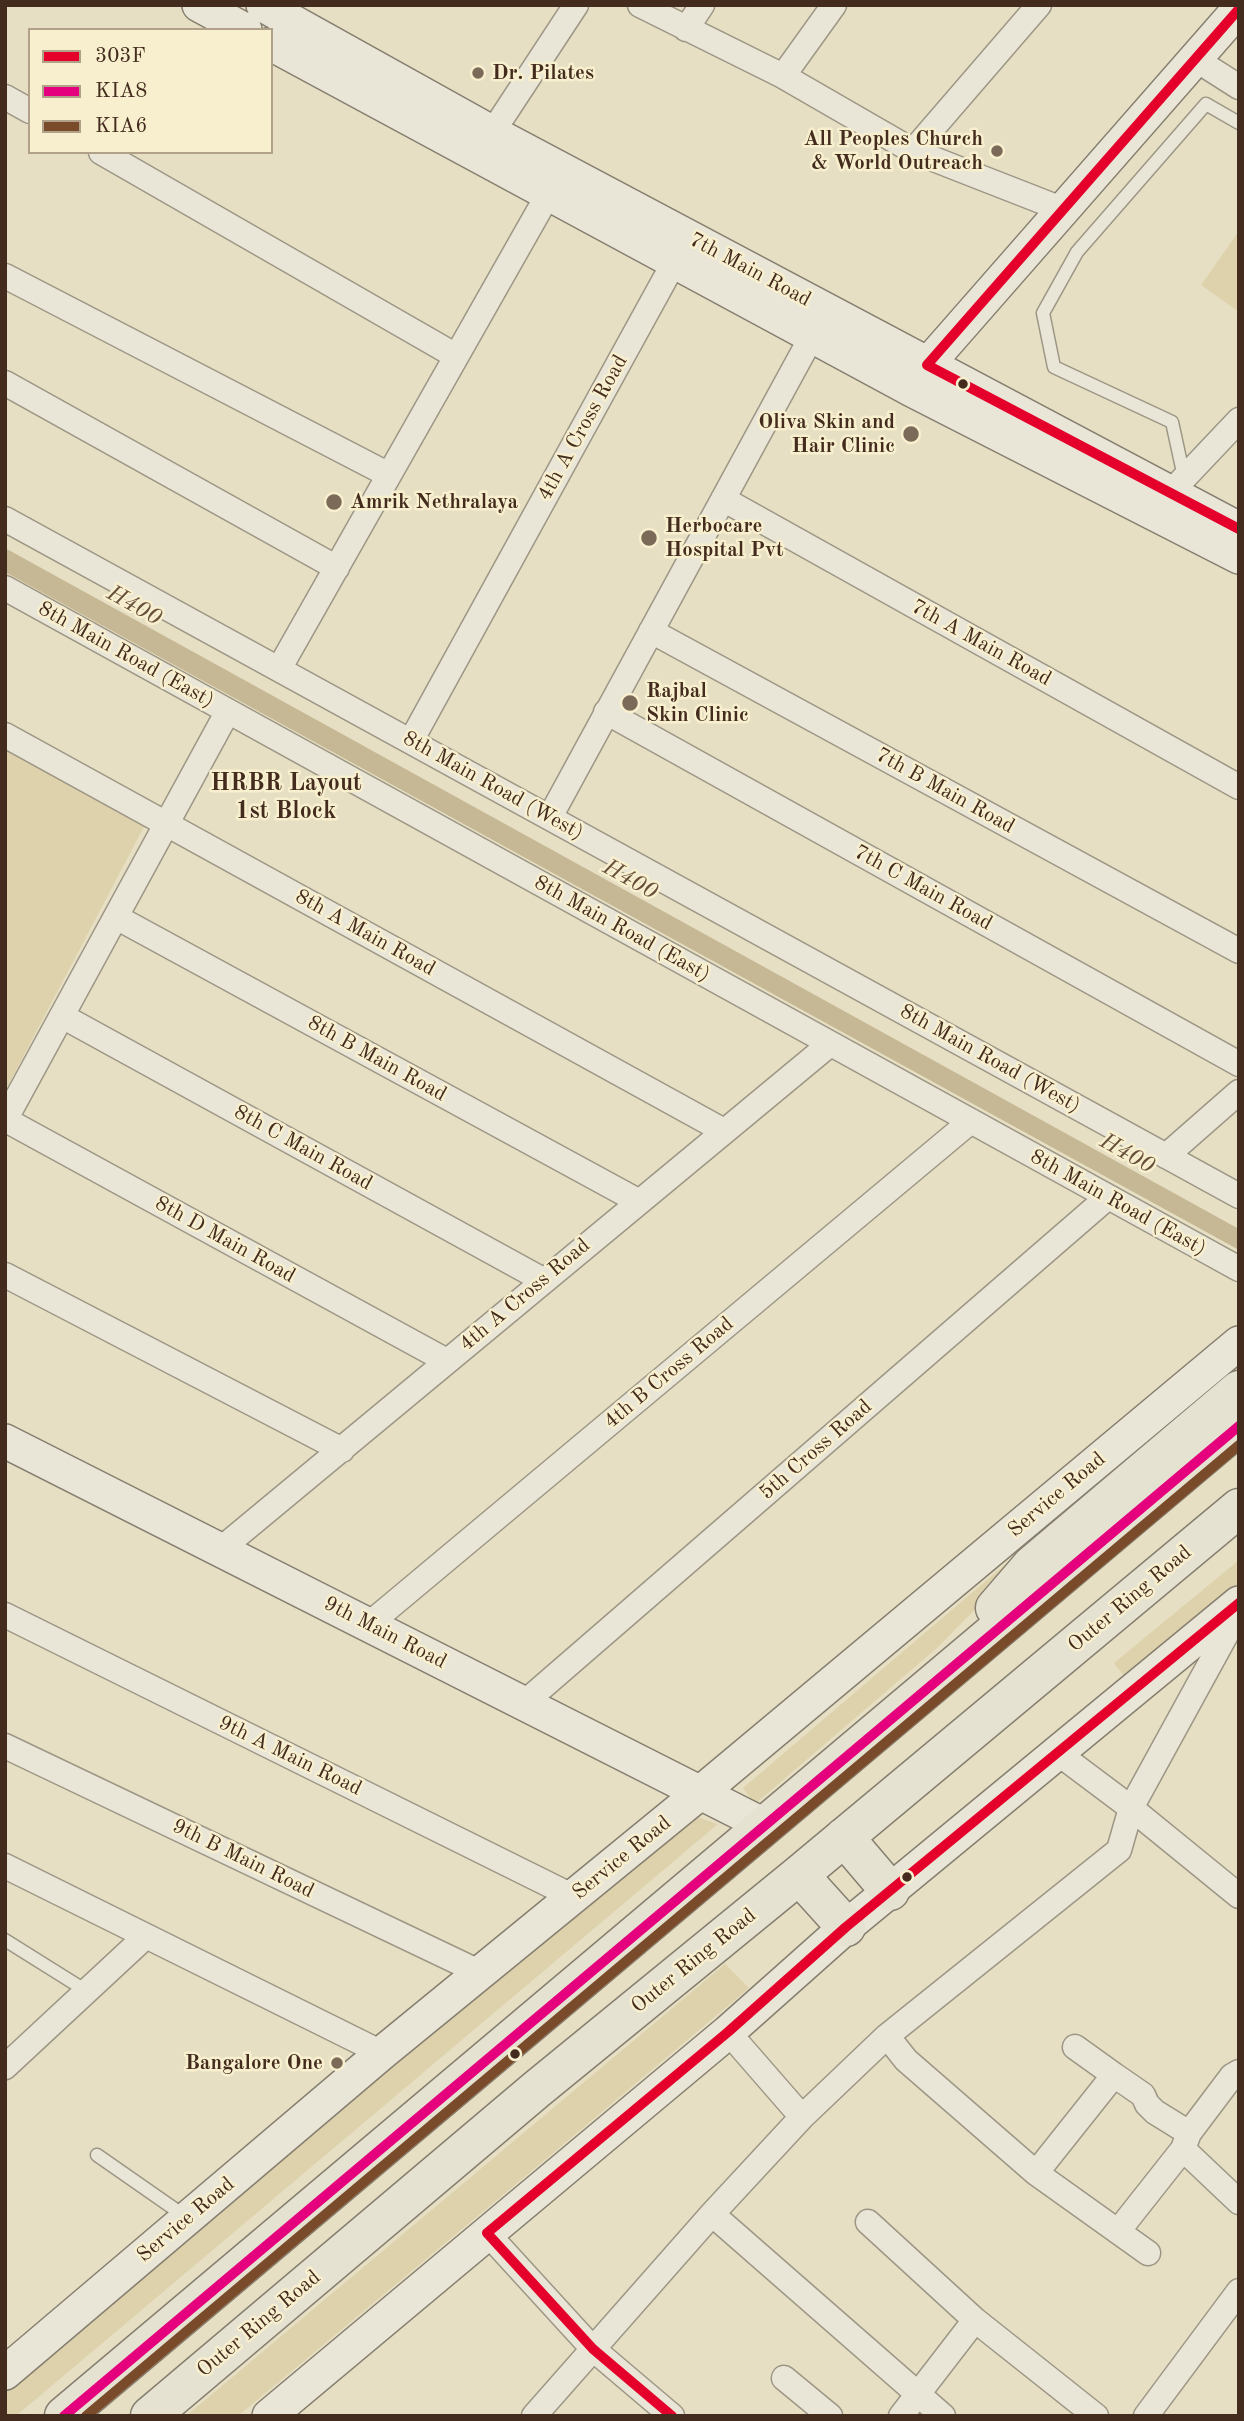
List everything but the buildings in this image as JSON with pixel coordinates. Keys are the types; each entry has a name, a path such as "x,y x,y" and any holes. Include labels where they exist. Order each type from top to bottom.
{"highway":[{"path":"926,1690 1032,1565 1239,1390"},
{"path":"64,2416 1239,1426"},
{"name":"Outer Ring Road","path":"150,2416 537,2089 799,1875 1239,1508"},
{"path":"961,1740 1128,1628 1239,1537"},
{"path":"844,1837 890,1891"},
{"path":"799,1875 846,1927"}],"street":[{"name":"7th Main Road","path":"263,5 484,144 549,193 681,250 812,336 919,377"},
{"path":"484,144 576,5"},
{"path":"640,5 783,76 913,151 1063,211"},
{"path":"686,29 702,5"},
{"path":"783,76 834,5"},
{"path":"913,151 1039,5"},
{"path":"919,377 1239,9"},
{"name":"7th Main Road","path":"273,45 484,144 919,377 1239,529"},
{"path":"1195,60 1239,87"},
{"path":"5,97 28,110"},
{"path":"104,154 456,356"},
{"path":"279,669 549,193"},
{"name":"4th A Cross Road","path":"411,741 681,250"},
{"path":"5,276 389,475"},
{"path":"550,817 812,336"},
{"path":"5,383 337,568"},
{"path":"1170,495 1239,421"},
{"name":"7th Main Road","path":"1170,495 1239,557"},
{"name":"7th A Main Road","path":"723,499 1239,787"},
{"name":"8th Main Road (West)","path":"5,519 1239,1196"},
{"name":"8th Main Road (East)","path":"5,588 1239,1269"},
{"name":"7th B Main Road","path":"651,631 1239,951"},
{"path":"5,1120 228,711"},
{"name":"7th C Main Road","path":"606,712 1239,1064"},
{"name":"8th A Main Road","path":"5,735 724,1131"},
{"name":"8th B Main Road","path":"117,917 638,1202"},
{"name":"8th C Main Road","path":"62,1016 543,1280"},
{"name":"4th A Cross Road","path":"221,1549 342,1450 445,1360 830,1044"},
{"path":"1166,1156 1239,1092"},
{"name":"8th D Main Road","path":"5,1120 445,1360"},
{"name":"4th B Cross Road","path":"368,1625 971,1121"},
{"name":"5th Cross Road","path":"524,1703 1108,1197"},
{"path":"5,1275 342,1450"},
{"name":"Service Road","path":"5,2373 382,2053 700,1793 1239,1343"},
{"name":"9th Main Road","path":"5,1441 764,1825"},
{"path":"269,2416 728,2032 846,1927 1239,1604"},
{"path":"534,2416 712,2214 802,2117 887,2036 1119,1850 1131,1808 1239,1611"},
{"name":"9th A Main Road","path":"5,1615 574,1897"},
{"name":"9th B Main Road","path":"5,1746 481,1973"},
{"path":"1059,1754 1131,1808 1239,1896"},
{"path":"5,1866 382,2053"},
{"path":"5,2067 146,1936"},
{"path":"728,2032 802,2117"},
{"path":"887,2036 906,2060 1036,2173 1148,2253"},
{"path":"1075,2047 1143,2095 1147,2104 1186,2141 1239,2202"},
{"path":"1119,2230 1232,2076 1239,2073"},
{"path":"1036,2173 1114,2075"},
{"path":"712,2214 943,2416"},
{"path":"868,2222 975,2320 1096,2416"},
{"path":"487,2233 593,2349 672,2416"},
{"path":"1146,2416 1239,2291"},
{"path":"901,2416 975,2320"},
{"path":"784,2378 830,2416"}],"lane":[{"path":"1170,495 1172,422 1054,367 1043,313 1077,252 1206,104 1239,123"},
{"path":"5,1940 88,1992"},
{"path":"97,2155 188,2218"}],"shaded area":[{"path":"1239,231 1239,312 1201,285"},
{"path":"5,548 1239,1229 1239,1250 5,572"},
{"path":"5,747 147,821 5,1091"},
{"path":"1239,1365 1239,1382 1004,1580 938,1647 755,1804 743,1788"},
{"path":"1239,1560 1239,1589 1128,1681 1114,1663"},
{"path":"685,1813 718,1824 16,2416 5,2416 5,2379"},
{"path":"725,1964 749,1988 540,2164 238,2416 186,2416"}],"transit line":[{"name":"303F","path":"1239,9 927,365 1239,529"},
{"name":"KIA8","path":"64,2416 1239,1426"},
{"name":"KIA6","path":"86,2416 1239,1445"},
{"name":"303F","path":"672,2416 593,2349 487,2233 728,2032 846,1927 1239,1603"}],"place":[{"name":"Dr. Pilates","path":"478,73"},
{"name":"All Peoples Church & World Outreach","path":"997,151"},
{"name":"Oliva Skin and Hair Clinic","path":"911,434"},
{"name":"Amrik Nethralaya","path":"334,502"},
{"name":"Herbocare Hospital Pvt","path":"649,538"},
{"name":"Rajbal Skin Clinic","path":"630,703"},
{"name":"Bangalore One","path":"337,2063"}],"district":[{"name":"HRBR Layout 1st Block","path":"286,798"}],"water label":[{"name":"H400","path":"134,606"},
{"name":"H400","path":"630,880"},
{"name":"H400","path":"1127,1154"}]}
